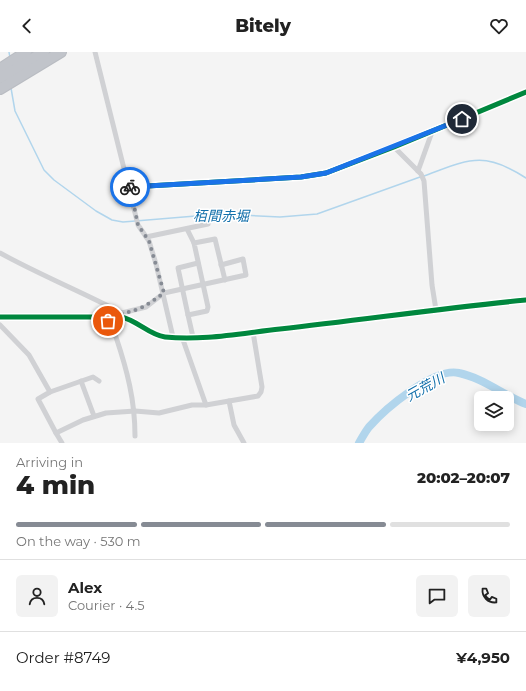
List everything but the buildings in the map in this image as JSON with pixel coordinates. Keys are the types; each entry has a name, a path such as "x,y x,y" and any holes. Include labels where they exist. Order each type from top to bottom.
{"highway":[{"path":"0,70 26,52"},
{"path":"0,78 44,52"},
{"path":"0,89 61,52"},
{"path":"20,77 67,52"}],"street":[{"path":"95,52 130,187 138,225 149,241 164,293 173,337"},
{"path":"130,187 301,177 326,173 432,132 526,92"},
{"path":"420,173 432,132"},
{"path":"394,147 420,173 424,181 432,284 436,310"},
{"path":"146,237 208,224"},
{"path":"187,229 194,243 208,310 188,315"},
{"path":"194,243 215,239 225,280"},
{"path":"0,253 54,281 70,286 160,336 193,337 253,332 526,300"},
{"path":"0,317 107,317 122,315 146,307 164,293 246,275 243,259 221,265"},
{"path":"193,337 178,268 198,263"},
{"path":"107,317 116,335 129,378 135,411 135,436"},
{"path":"0,325 29,355 50,392"},
{"path":"56,433 94,416 118,411 159,413 192,405 206,405 258,396 262,392 260,370 253,332"},
{"path":"182,337 206,405"},
{"path":"62,443 38,399 50,392 93,377 100,381"},
{"path":"81,381 94,416"},
{"path":"229,401 234,425 244,443"}],"waterway":[{"name":"栢間赤堀","path":"9,52 10,58"},
{"name":"栢間赤堀","path":"11,88 15,111 44,170 54,180 96,211 112,220 123,222 220,214 280,217 317,214 420,177"},
{"name":"栢間赤堀","path":"424,176 464,162 475,160 498,164 511,169 526,178"},
{"name":"元荒川","path":"359,443 376,419 398,400 437,376 449,373 468,375 526,404"}],"cycle path":[{"path":"130,187 301,177 326,173 394,147 526,92"},
{"path":"0,317 121,317 132,321 159,336 194,338 526,300"}],"way so far":[{"path":"108,321 107,317 121,317 122,313 132,312 146,307 164,293 149,241 138,225 130,187"}],"route":[{"path":"130,187 301,177 326,173 462,119"}]}
